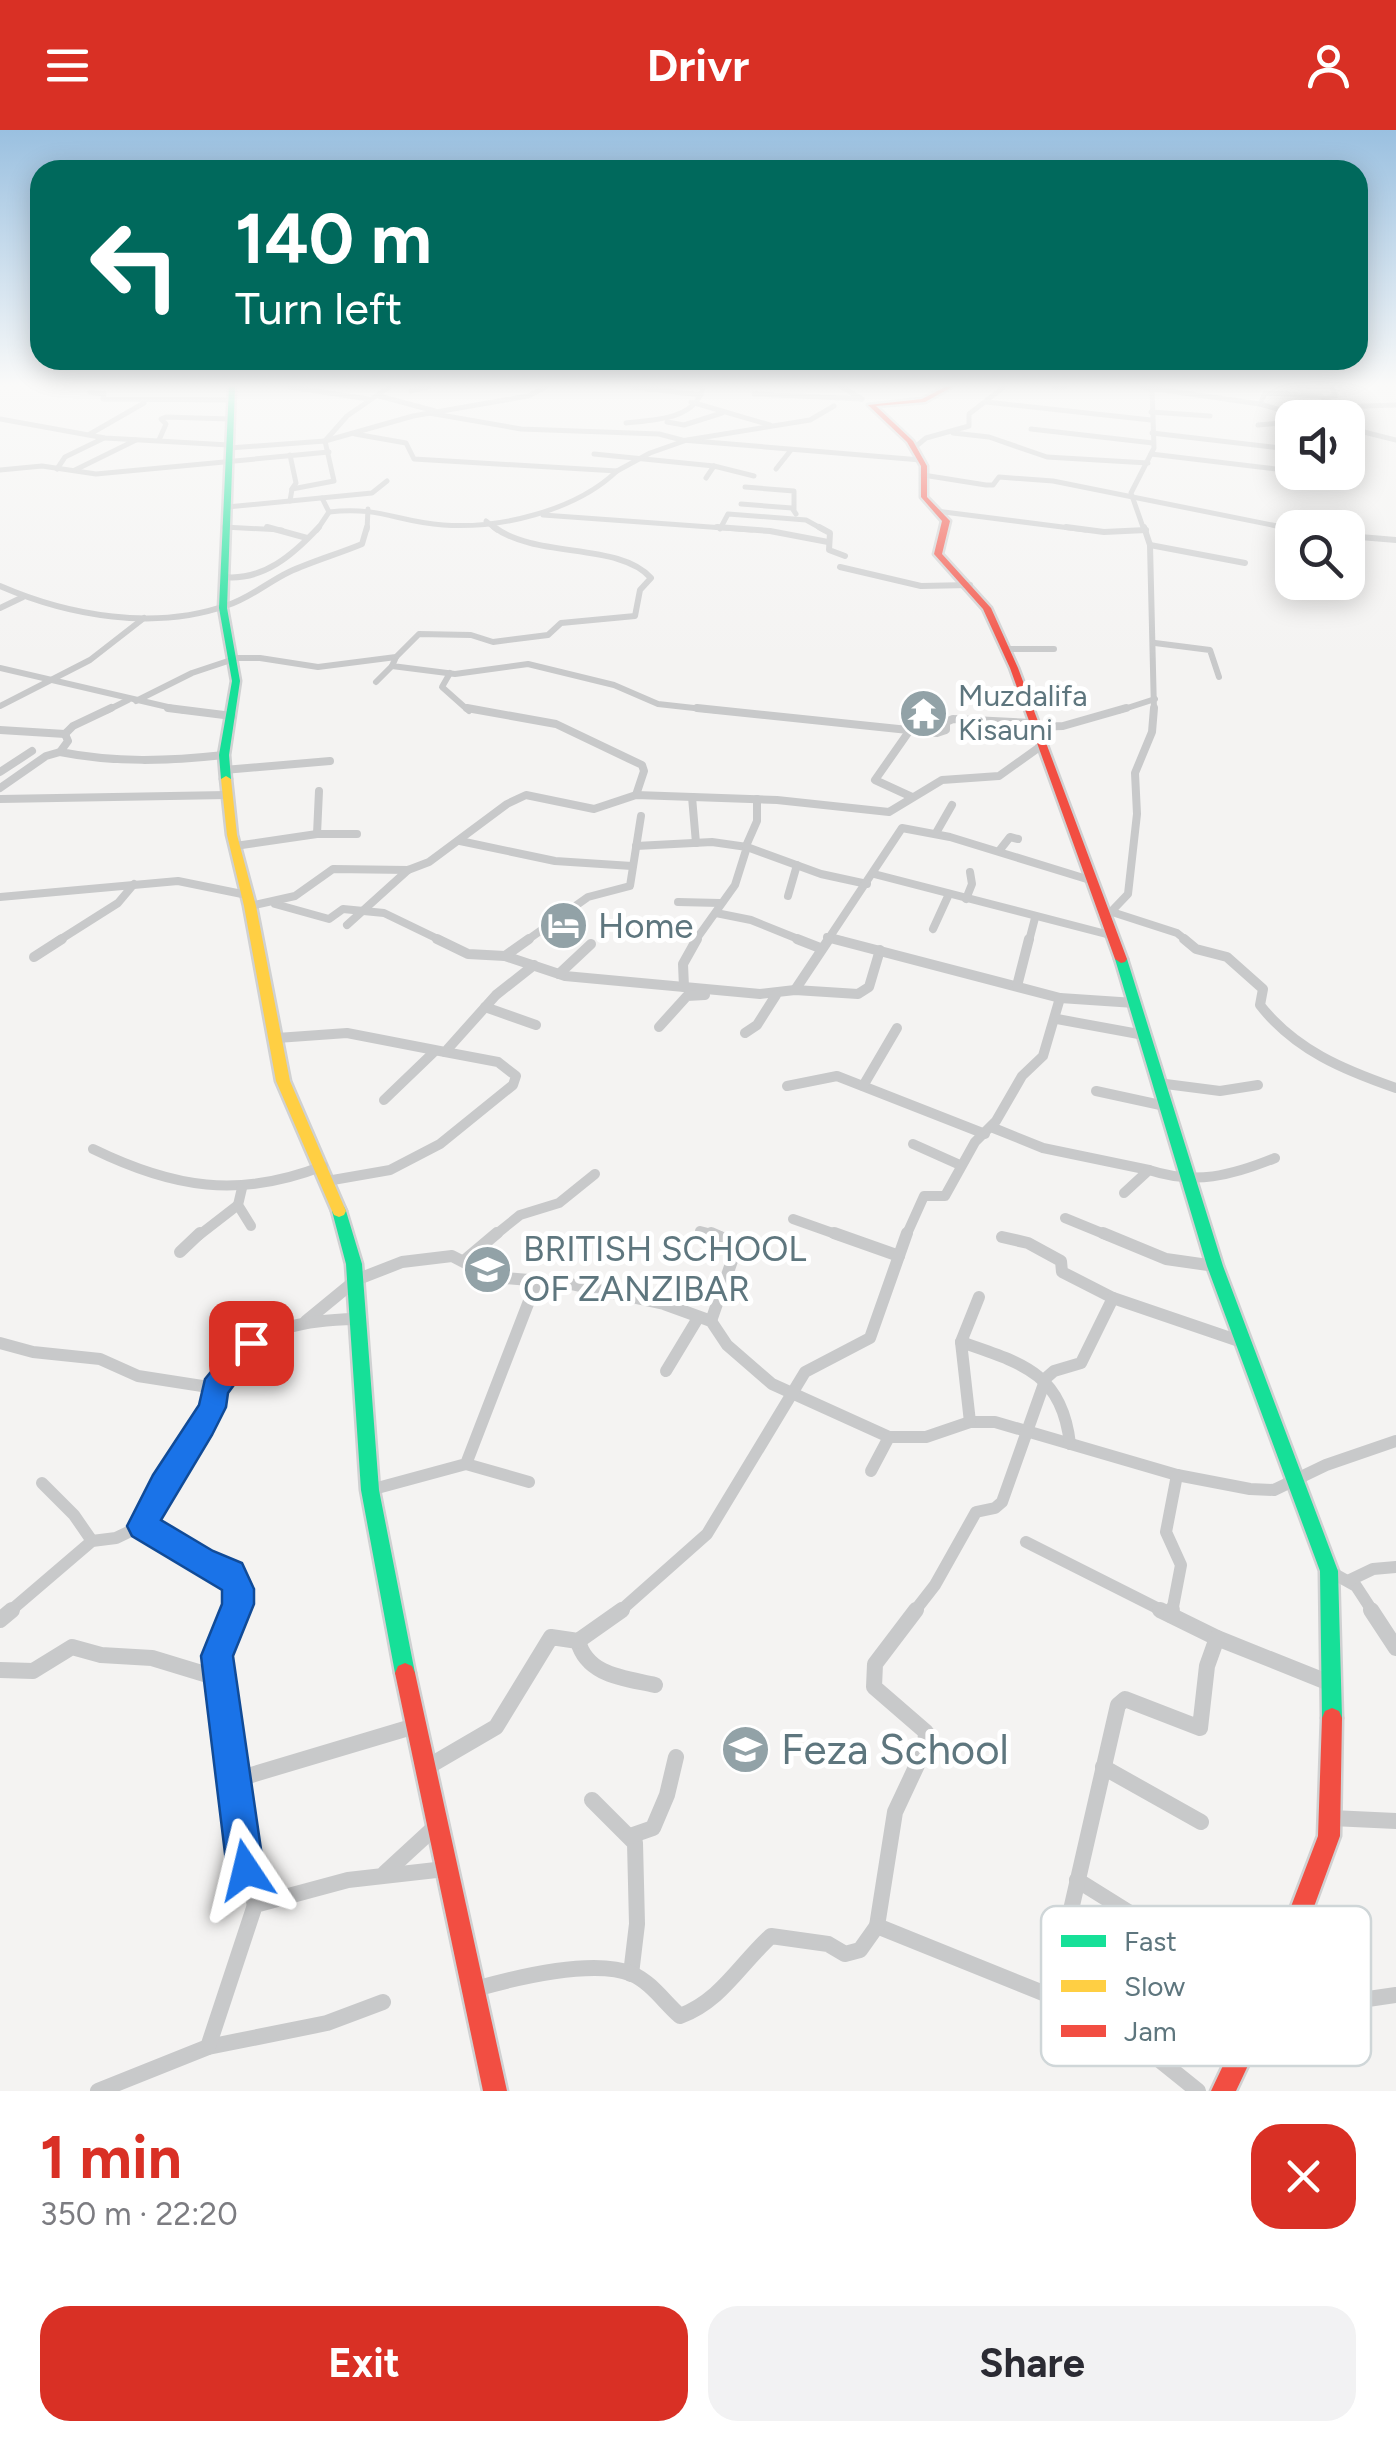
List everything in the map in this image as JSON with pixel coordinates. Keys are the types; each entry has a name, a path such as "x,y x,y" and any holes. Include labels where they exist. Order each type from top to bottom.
{"street":[{"path":"228,479 223,608 236,659 236,680 224,762 234,846 283,1081 340,1212 356,1280 370,1490 444,1869 495,2091"},
{"path":"290,501 295,479"},
{"path":"329,512 368,509 435,524 486,521 546,511 580,500 607,479"},
{"path":"919,479 922,494 946,521 938,554 986,608 1090,880 1110,914 1214,1266 1328,1571 1333,1684 1332,1818 1330,1836 1303,1906"},
{"path":"968,479 986,485 1001,479"},
{"path":"1016,479 1275,526"},
{"path":"1110,914 1128,894 1137,814 1136,774 1152,732 1155,700 1150,545 1131,492 1139,479"},
{"path":"292,489 334,481 338,496"},
{"path":"226,507 378,492 388,481"},
{"path":"745,487 794,490 798,520"},
{"path":"322,498 329,512"},
{"path":"741,504 794,508"},
{"path":"767,517 770,507"},
{"path":"0,586 62,610 144,618 223,608 290,572 362,544 366,540 368,509"},
{"path":"936,511 1104,532 1146,530"},
{"path":"224,577 254,576 279,562 323,525 329,512"},
{"path":"522,513 777,532 828,542"},
{"path":"720,528 728,514 798,520 822,526 832,537 829,550 845,556"},
{"path":"376,682 419,634 471,635 493,642 548,634 561,623 635,616 640,590 651,578 645,571 576,551 514,540 486,521"},
{"path":"224,528 267,525 298,530 308,538"},
{"path":"1365,537 1396,540"},
{"path":"1150,545 1245,564"},
{"path":"840,567 899,583 943,588 970,586"},
{"path":"0,608 23,597"},
{"path":"0,706 46,679 90,660 144,618"},
{"path":"1156,643 1210,650 1219,677"},
{"path":"1004,649 1054,649"},
{"path":"0,730 65,734 83,721 176,684 203,667 236,659 328,667 361,658 450,673 528,664 614,685 658,704 941,732 948,721 957,719 1074,724 1100,713 1155,700"},
{"path":"0,668 132,700 232,716"},
{"path":"450,673 442,687 470,711 556,724 642,765 644,771 636,795"},
{"path":"910,730 875,780 912,797"},
{"path":"60,752 68,740 65,734"},
{"path":"274,904 313,888 333,870 408,870 429,862 507,804 526,795 594,809 636,795 835,804 880,812 897,810 942,780 999,776 1040,746"},
{"path":"0,772 32,751"},
{"path":"0,788 46,756 60,752 116,759 330,761"},
{"path":"317,834 318,791"},
{"path":"0,798 226,795"},
{"path":"692,797 696,843"},
{"path":"684,988 683,964 688,951 735,886 757,822 757,800"},
{"path":"936,832 952,805"},
{"path":"795,990 902,828 903,819 897,810"},
{"path":"504,956 588,897 629,887 641,816"},
{"path":"902,828 936,832 1053,872 1090,880"},
{"path":"234,846 317,834 357,834"},
{"path":"999,851 1010,837 1018,839"},
{"path":"459,841 555,861 632,866"},
{"path":"636,846 747,846 797,865 867,884"},
{"path":"788,896 797,865"},
{"path":"347,925 408,870"},
{"path":"966,899 972,884 970,872"},
{"path":"874,874 1114,936"},
{"path":"0,897 36,897 135,883 183,881 329,919 338,916 342,909 365,910 410,922 468,954 504,956 559,974 776,995 795,990 829,995 864,992 880,950"},
{"path":"34,957 118,903 135,883"},
{"path":"933,928 949,894"},
{"path":"678,902 718,908 820,948"},
{"path":"1110,914 1176,933 1196,949 1236,962 1262,988 1260,1005 1267,1015 1298,1044 1357,1074 1396,1088"},
{"path":"1016,986 1034,918"},
{"path":"827,937 1060,998 1135,1003"},
{"path":"559,974 591,944"},
{"path":"384,1100 534,965"},
{"path":"659,1027 687,996 720,991"},
{"path":"745,1033 762,1020 776,995"},
{"path":"424,1769 496,1727 551,1637 578,1640 602,1628 707,1534 789,1393 817,1362 859,1349 870,1338 922,1199 944,1196 974,1142 988,1130 1022,1076 1043,1056 1057,1020 1060,998"},
{"path":"485,1007 536,1025"},
{"path":"1057,1020 1144,1035"},
{"path":"863,1086 898,1028"},
{"path":"92,1149 139,1172 172,1182 223,1189 325,1174 380,1172 471,1122 513,1085 516,1076 498,1062 347,1034 277,1038"},
{"path":"787,1086 838,1076 1043,1148 1190,1182 1222,1178 1275,1158"},
{"path":"1158,1082 1220,1092 1258,1085"},
{"path":"1096,1091 1166,1106"},
{"path":"913,1144 960,1165"},
{"path":"1124,1194 1149,1170"},
{"path":"465,1260 520,1215 559,1203 595,1174"},
{"path":"242,1188 238,1206 251,1226"},
{"path":"180,1252 224,1212 238,1206"},
{"path":"1065,1218 1166,1259 1214,1266"},
{"path":"793,1219 899,1256"},
{"path":"666,1371 705,1320 734,1255 727,1238 700,1231"},
{"path":"1002,1238 1046,1251 1061,1261 1062,1272 1113,1298 1242,1342"},
{"path":"306,1322 356,1280 402,1262 452,1256 493,1277 536,1283 566,1282 664,1304 705,1320 727,1345 789,1393 889,1437 926,1438 970,1422 995,1422 1177,1475 1274,1490 1396,1441"},
{"path":"466,1464 536,1283"},
{"path":"970,1422 961,1342 979,1298"},
{"path":"474,1989 505,1979 558,1972 631,1974 680,2016 710,2002 754,1949 772,1936 828,1944 845,1954 860,1950 877,1926 895,1812 924,1748 926,1732 874,1687 875,1664 935,1585 976,1512 995,1508 1002,1502 1046,1378 1054,1371 1081,1363 1113,1298"},
{"path":"0,1620 92,1541 116,1538 142,1526 163,1485 202,1426 212,1407 215,1388 251,1343 271,1331 306,1322 356,1319"},
{"path":"961,1342 1046,1378 1061,1396 1070,1418 1070,1444"},
{"path":"0,1343 33,1352 100,1359 138,1376 215,1388"},
{"path":"871,1471 889,1437"},
{"path":"370,1490 466,1464 529,1482"},
{"path":"1170,1615 1181,1565 1166,1532 1177,1475"},
{"path":"42,1484 74,1515 92,1541"},
{"path":"142,1526 204,1564 231,1574 238,1589 238,1604 217,1656 238,1836 255,1905 208,2047"},
{"path":"1026,1542 1217,1638 1333,1684"},
{"path":"1350,1580 1373,1569 1396,1567"},
{"path":"1328,1571 1350,1580 1396,1648"},
{"path":"1071,1906 1118,1705 1124,1699 1200,1728 1207,1666 1217,1638"},
{"path":"578,1640 579,1655 589,1665 655,1685"},
{"path":"0,1670 26,1674 54,1664 72,1648 101,1655 152,1658 221,1679"},
{"path":"231,1782 415,1726"},
{"path":"630,1836 653,1828 667,1796 676,1758"},
{"path":"1104,1767 1201,1822"},
{"path":"592,1800 634,1843 633,1883 640,1934 631,1974"},
{"path":"1332,1818 1396,1821"},
{"path":"384,1874 436,1827"},
{"path":"255,1905 297,1889 384,1874 444,1869"},
{"path":"1077,1880 1119,1906"},
{"path":"877,1926 1041,1993"},
{"path":"1371,2000 1396,1995"},
{"path":"98,2091 208,2047 327,2023 383,2002"},
{"path":"1168,2066 1198,2091"},
{"path":"1223,2091 1237,2066"}],"traffic: fast":[{"path":"226,779 224,755 236,681 223,608 228,479"},
{"path":"1121,959 1215,1266 1329,1571 1332,1718"},
{"path":"339,1211 354,1264 370,1490 405,1673"}],"traffic: slow":[{"path":"226,779 232,835 250,906 283,1081 339,1211"}],"traffic: jam":[{"path":"924,479 924,497 946,521 938,554 987,608 1014,668 1121,959"},
{"path":"405,1673 495,2091"},
{"path":"1303,1906 1329,1836 1332,1718"},
{"path":"1223,2091 1235,2066"}],"place":[{"name":"Muzdalifa Kisauni","path":"923,713"},
{"name":"Home","path":"563,926"},
{"name":"BRITISH SCHOOL OF ZANZIBAR","path":"488,1269"},
{"name":"Feza School","path":"746,1749"}],"route":[{"path":"246,1870 238,1836 225,1695 217,1656 238,1604 238,1589 231,1574 204,1564 142,1526 163,1485 202,1426 212,1407 215,1388 251,1343"}]}
